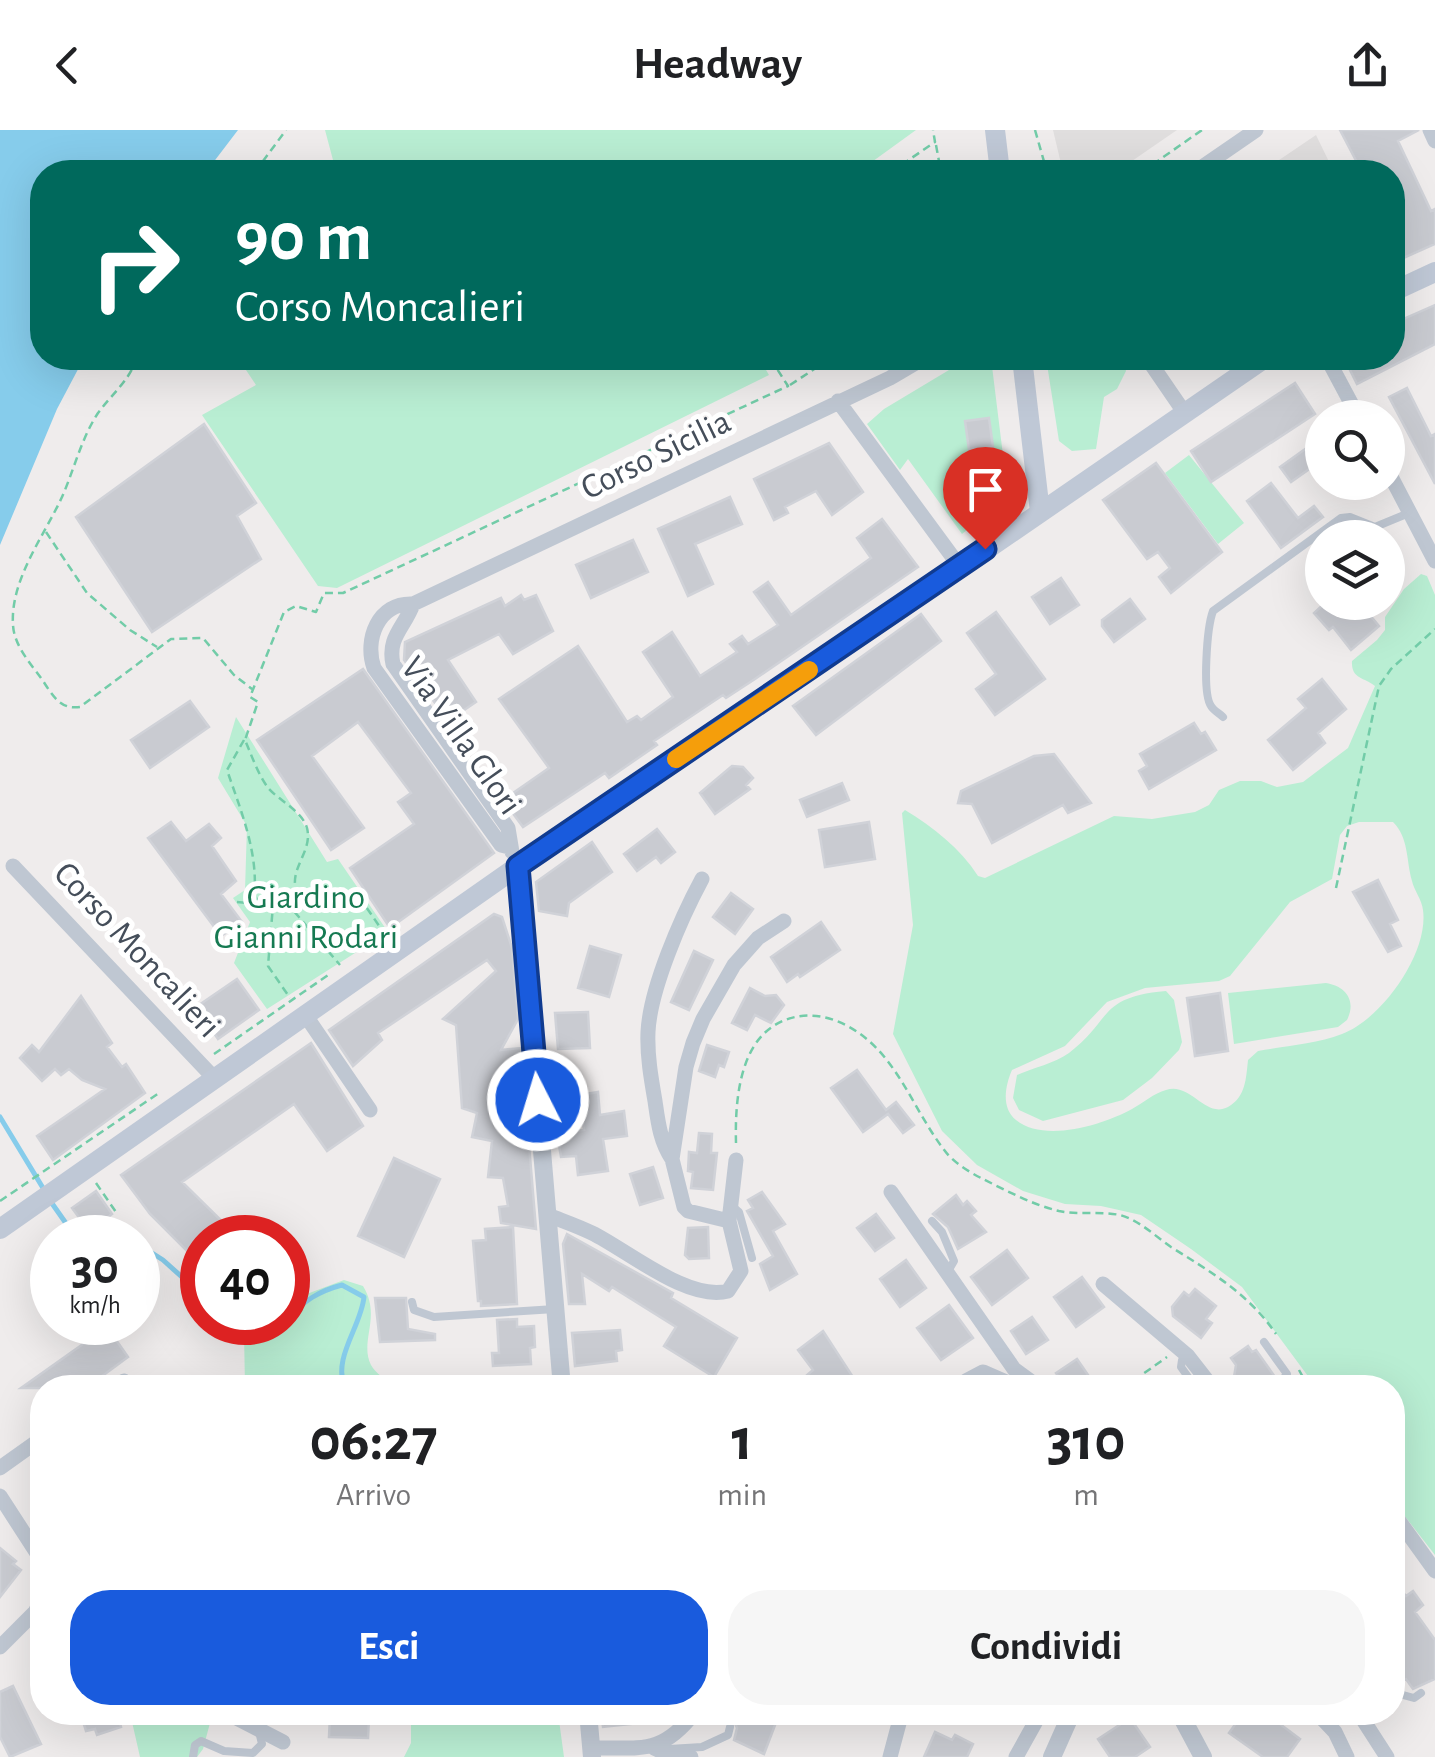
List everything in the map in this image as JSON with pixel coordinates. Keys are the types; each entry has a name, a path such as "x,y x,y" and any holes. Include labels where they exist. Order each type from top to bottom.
{"main road":[{"path":"994,130 998,160"},
{"path":"1405,286 1435,272"},
{"path":"1023,370 1040,512"},
{"name":"Corso Moncalieri","path":"0,1229 66,1183 208,1072 306,1016 514,856 960,567 1247,370"}],"street":[{"path":"1212,160 1256,130"},
{"path":"1430,130 1435,141"},
{"name":"Corso Sicilia","path":"413,604 904,370"},
{"path":"1155,370 1184,412"},
{"path":"1333,370 1349,400"},
{"path":"838,400 960,567"},
{"path":"1403,500 1435,561"},
{"name":"Via Villa Glori","path":"413,604 392,608 374,629 370,654 374,668 501,844 514,856"},
{"path":"514,856 561,1375"},
{"name":"Corso Moncalieri","path":"13,866 208,1072"},
{"path":"702,879 684,915 652,1002 648,1032 650,1070 661,1138 672,1159 684,1208 728,1212"},
{"path":"672,1159 686,1066 703,1019 734,965 758,938 784,921"},
{"path":"306,1016 370,1110"},
{"path":"548,1215 590,1231 674,1280 721,1293 733,1287 741,1271 728,1212 736,1160"},
{"path":"891,1192 1019,1375"},
{"path":"1103,1284 1183,1352 1202,1375"},
{"path":"0,1468 30,1447"},
{"path":"0,1496 30,1542"},
{"path":"1405,1529 1435,1570"},
{"path":"0,1647 30,1617"},
{"path":"249,1725 284,1742"},
{"path":"589,1725 592,1753 654,1748 670,1755 691,1757"},
{"path":"654,1748 685,1725"},
{"path":"890,1757 899,1725"},
{"path":"1016,1757 1034,1725"},
{"path":"1052,1757 1066,1725"},
{"path":"1186,1725 1203,1757"},
{"path":"1328,1725 1347,1757"},
{"path":"1366,1725 1387,1757"}],"lane":[{"path":"1223,717 1210,705 1206,694 1208,625 1213,611 1342,518 1375,526 1410,513"},
{"path":"728,1212 739,1212 752,1258"},
{"path":"932,1221 942,1232 954,1261 954,1267 946,1273"},
{"path":"412,1302 414,1310 434,1317 555,1309"},
{"path":"1264,1342 1286,1375"},
{"path":"1183,1352 1180,1366 1187,1375"},
{"path":"1405,1696 1414,1698 1421,1693"},
{"path":"654,1748 702,1746 728,1736 730,1727"},
{"path":"193,1757 195,1744 201,1741 224,1750 254,1752 262,1744 259,1731"}],"path":[{"path":"264,160 286,130"},
{"path":"933,130 939,160"},
{"path":"1035,130 1044,160"},
{"path":"1159,160 1202,130"},
{"path":"909,160 935,142"},
{"path":"132,370 98,413 81,445 15,601 12,628 22,652 60,704 70,708 80,707 171,639 204,638 244,685 253,689"},
{"path":"778,370 788,386"},
{"path":"274,905 254,897 256,878 227,770 245,740 258,702 250,697 284,612 296,606 316,612 324,592 344,594 788,386 813,370"},
{"path":"45,531 87,593 158,648"},
{"path":"1336,888 1379,686 1391,669 1435,628"},
{"path":"245,740 266,785 301,817 308,830 294,880 302,901 320,905 351,891 386,936"},
{"path":"208,1072 291,1000 340,966 269,882"},
{"path":"291,907 299,896"},
{"path":"237,902 291,907"},
{"path":"274,905 268,966 291,1000"},
{"path":"736,1160 737,1097 752,1050 766,1032 787,1020 813,1015 829,1018 875,1046 904,1083 944,1151 970,1172 1061,1212 1111,1214 1135,1221 1226,1281 1258,1311 1282,1344"},
{"path":"0,1201 166,1088"},
{"path":"100,1188 118,1214"},
{"path":"1145,1375 1183,1352"},
{"path":"1294,1364 1301,1375"}],"shaded area":[{"path":"1053,130 1177,130 1133,160 1060,160"},
{"path":"1316,135 1328,160 1279,160"}],"green space":[{"path":"325,130 916,130 875,160 333,160"},
{"path":"246,370 766,370 769,375 337,588 318,586 202,415 256,385"},
{"path":"949,370 992,370 1008,496 962,534 908,459 900,470 867,424 884,409"},
{"path":"1048,370 1126,370 1117,389 1104,397 1096,449 1072,451 1059,441"},
{"path":"1189,455 1244,523 1218,544 1165,473"},
{"path":"1421,574 1427,576 1435,595 1435,1555 1405,1516 1405,1375 1307,1375 1242,1287 1141,1215 1101,1206 1065,1204 1023,1191 977,1165 942,1131 893,1034 913,925 902,813 905,810 945,839 978,876 985,878 1114,816 1152,819 1195,812 1209,805 1219,790 1240,781 1261,781 1277,787 1303,782 1348,748 1375,686 1356,674 1352,661 1385,630 1385,620 1405,620 1405,588","holes":["1393,822 1404,842 1422,906 1419,945 1387,1000 1357,1026 1322,1040 1258,1051 1248,1060 1244,1086 1228,1107 1212,1108 1175,1089 1157,1093 1106,1121 1074,1129 1028,1127 1011,1115 1006,1096 1012,1070 1065,1046 1107,1002 1145,988 1219,981 1230,976 1290,902 1332,879 1340,835 1347,826"]},
{"name":"Giardino Gianni Rodari","path":"236,717 327,862 338,859 388,932 267,1009 234,963 250,922 233,898 245,890 247,826 218,778"},
{"path":"1326,983 1339,987 1350,1000 1347,1020 1338,1027 1234,1044 1228,993"},
{"path":"1166,991 1174,1000 1182,1042 1152,1078 1123,1100 1043,1121 1019,1110 1013,1098 1017,1075 1069,1053 1117,1004"},
{"path":"344,1280 363,1286 371,1308 368,1356 380,1375 245,1375 244,1345 310,1345 310,1293"},
{"path":"133,1725 209,1725 197,1757 140,1757"},
{"path":"411,1725 560,1725 564,1757 404,1757 411,1743"}],"water":[{"path":"0,130 238,130 215,160 30,160 30,370 78,370 57,409 0,545"}],"building":[{"path":"1340,130 1419,130 1398,141 1431,211 1435,209 1435,244 1405,257 1405,160 1356,160"},
{"path":"1435,305 1435,344 1405,359 1405,318"},
{"path":"1350,370 1384,370 1357,384"},
{"path":"1295,383 1306,400 1305,421 1211,482 1191,451"},
{"path":"1407,388 1431,436 1435,434 1435,484 1405,427 1405,400 1389,397"},
{"path":"989,418 993,447 969,450 965,421"},
{"path":"204,424 256,503 237,516 261,559 152,632 76,517"},
{"path":"829,443 863,492 832,515 816,491 785,507 788,513 774,520 754,479"},
{"path":"1305,449 1305,472 1291,482 1280,467"},
{"path":"1156,463 1222,552 1171,593 1159,577 1170,568 1158,552 1147,559 1103,500"},
{"path":"1271,483 1298,518 1314,506 1323,517 1305,520 1305,530 1281,548 1247,501"},
{"path":"730,497 742,524 695,544 713,584 688,596 658,529"},
{"path":"882,519 918,567 755,679 726,698 723,695 654,741 657,745 609,778 605,773 523,827 503,800 549,768 499,699 578,646 627,722 637,716 641,720 673,697 643,652 672,632 700,676 737,652 730,644 742,636 748,644 778,625 754,592 768,582 791,615 871,558 857,538"},
{"path":"633,540 648,572 591,598 576,565"},
{"path":"1061,578 1079,605 1050,624 1032,597"},
{"path":"521,595 524,600 536,595 553,631 513,654 499,634 448,660 476,702 448,721 404,660 405,642 501,598 505,606"},
{"path":"1130,599 1145,619 1114,642 1102,620"},
{"path":"996,612 1045,679 995,715 976,689 996,674 967,633"},
{"path":"921,614 941,641 816,735 793,706"},
{"path":"1320,620 1374,620 1379,626 1351,650 1333,627 1329,630"},
{"path":"363,669 494,853 390,928 350,868 414,824 398,802 411,793 358,722 312,756 364,828 331,850 257,740"},
{"path":"1322,679 1346,709 1318,733 1325,743 1293,770 1268,740 1306,708 1298,699"},
{"path":"190,701 209,727 150,768 131,740"},
{"path":"1194,723 1216,750 1149,789 1139,771 1147,766 1140,754"},
{"path":"1054,754 1091,803 1068,813 1063,805 992,843 972,804 958,803 961,791 1034,756"},
{"path":"732,766 743,767 753,778 746,785 750,789 715,814 700,793"},
{"path":"842,783 849,800 807,817 800,800"},
{"path":"171,822 186,841 209,824 221,838 212,846 236,881 221,894 242,922 221,936 148,838"},
{"path":"869,822 875,859 825,867 819,830"},
{"path":"657,829 675,852 661,863 656,857 637,871 624,854"},
{"path":"592,842 612,872 569,903 567,916 539,911 536,882"},
{"path":"1378,880 1398,920 1390,924 1401,946 1388,952 1353,892"},
{"path":"731,893 753,909 735,934 713,917"},
{"path":"494,914 502,917 512,948 518,1019 501,1050 521,1048 536,1229 501,1223 499,1207 508,1206 503,1178 488,1177 492,1141 472,1137 477,1113 462,1108 456,1025 443,1019 496,971 487,960 378,1033 382,1040 353,1066 329,1030"},
{"path":"821,922 840,950 787,982 771,957"},
{"path":"590,946 621,955 609,997 578,988"},
{"path":"694,951 713,960 689,1010 671,1002"},
{"path":"237,979 259,1010 218,1039 196,1007"},
{"path":"750,988 765,996 776,995 784,1005 771,1023 755,1015 747,1030 732,1023"},
{"path":"1220,993 1228,1051 1195,1056 1187,998"},
{"path":"81,996 112,1043 107,1047 122,1067 126,1064 145,1093 53,1160 37,1136 105,1089 82,1080 69,1069 61,1075 55,1069 42,1081 20,1058 32,1045 39,1052"},
{"path":"588,1012 590,1048 558,1049 555,1013"},
{"path":"311,1043 363,1126 327,1151 294,1104 182,1182 216,1215 180,1215 180,1244 160,1224 160,1215 150,1214 121,1175"},
{"path":"707,1045 729,1052 715,1077 699,1071"},
{"path":"857,1070 886,1110 896,1102 914,1125 903,1133 888,1114 863,1132 831,1088"},
{"path":"598,1092 600,1115 624,1111 627,1136 603,1139 608,1171 578,1175 576,1156 561,1157 557,1133 584,1130 579,1095"},
{"path":"699,1133 712,1134 711,1153 717,1153 713,1190 691,1188 689,1152 697,1153"},
{"path":"394,1158 440,1179 404,1257 358,1236"},
{"path":"653,1167 663,1198 640,1205 630,1174"},
{"path":"96,1191 112,1214 77,1215 72,1208"},
{"path":"762,1192 785,1224 773,1231 797,1274 770,1290 760,1264 773,1256 747,1211 753,1208 748,1200"},
{"path":"956,1195 963,1205 967,1201 976,1211 971,1215 986,1232 958,1249 948,1227 933,1214"},
{"path":"876,1214 894,1238 875,1251 857,1228"},
{"path":"513,1227 517,1304 481,1306 473,1241 486,1240 485,1229"},
{"path":"708,1227 709,1258 689,1259 685,1255 688,1228"},
{"path":"567,1234 673,1293 671,1298 737,1338 715,1375 664,1346 676,1327 612,1287 609,1291 582,1274 585,1304 569,1304 563,1244"},
{"path":"1007,1250 1028,1278 992,1305 971,1277"},
{"path":"906,1260 926,1288 900,1307 880,1279"},
{"path":"1082,1277 1104,1307 1076,1327 1054,1297"},
{"path":"1195,1289 1216,1306 1206,1319 1212,1323 1201,1338 1173,1316 1172,1307 1184,1292 1189,1296"},
{"path":"375,1298 406,1298 408,1329 435,1334 435,1340 380,1342"},
{"path":"949,1305 973,1338 941,1360 917,1328"},
{"path":"1032,1317 1048,1340 1026,1354 1011,1331"},
{"path":"517,1319 517,1327 534,1326 531,1364 493,1366 492,1353 499,1353 497,1320"},
{"path":"620,1330 622,1350 616,1351 617,1361 575,1366 572,1333"},
{"path":"823,1331 852,1375 807,1375 813,1370 798,1350"},
{"path":"82,1345 120,1345 128,1357 104,1375 39,1375"},
{"path":"1248,1346 1252,1352 1256,1350 1274,1375 1234,1375 1236,1365 1231,1358"},
{"path":"1077,1359 1088,1375 1057,1375"},
{"path":"0,1548 21,1570 0,1597"},
{"path":"1413,1591 1423,1605 1415,1612 1435,1640 1435,1679 1413,1689 1406,1679 1405,1595"},
{"path":"13,1686 41,1744 10,1757 0,1737 0,1692"},
{"path":"84,1725 121,1727 97,1735 95,1729 86,1731"},
{"path":"330,1725 369,1725 368,1738 329,1737"},
{"path":"736,1725 775,1725 764,1754 734,1740"},
{"path":"1119,1725 1135,1725 1150,1747 1135,1757 1110,1757 1098,1739"},
{"path":"1235,1725 1281,1725 1300,1739 1287,1757 1263,1757 1229,1733"},
{"path":"935,1732 952,1740 955,1735 973,1744 967,1757 924,1757"}],"waterway":[{"path":"0,1117 46,1193"},
{"path":"51,1202 60,1215"},
{"path":"160,1258 180,1275"},
{"path":"310,1299 342,1285 364,1297 342,1375"}],"slow traffic":[{"path":"676,759 809,670"}],"route":[{"path":"538,1100 518,866 985,549"}]}
